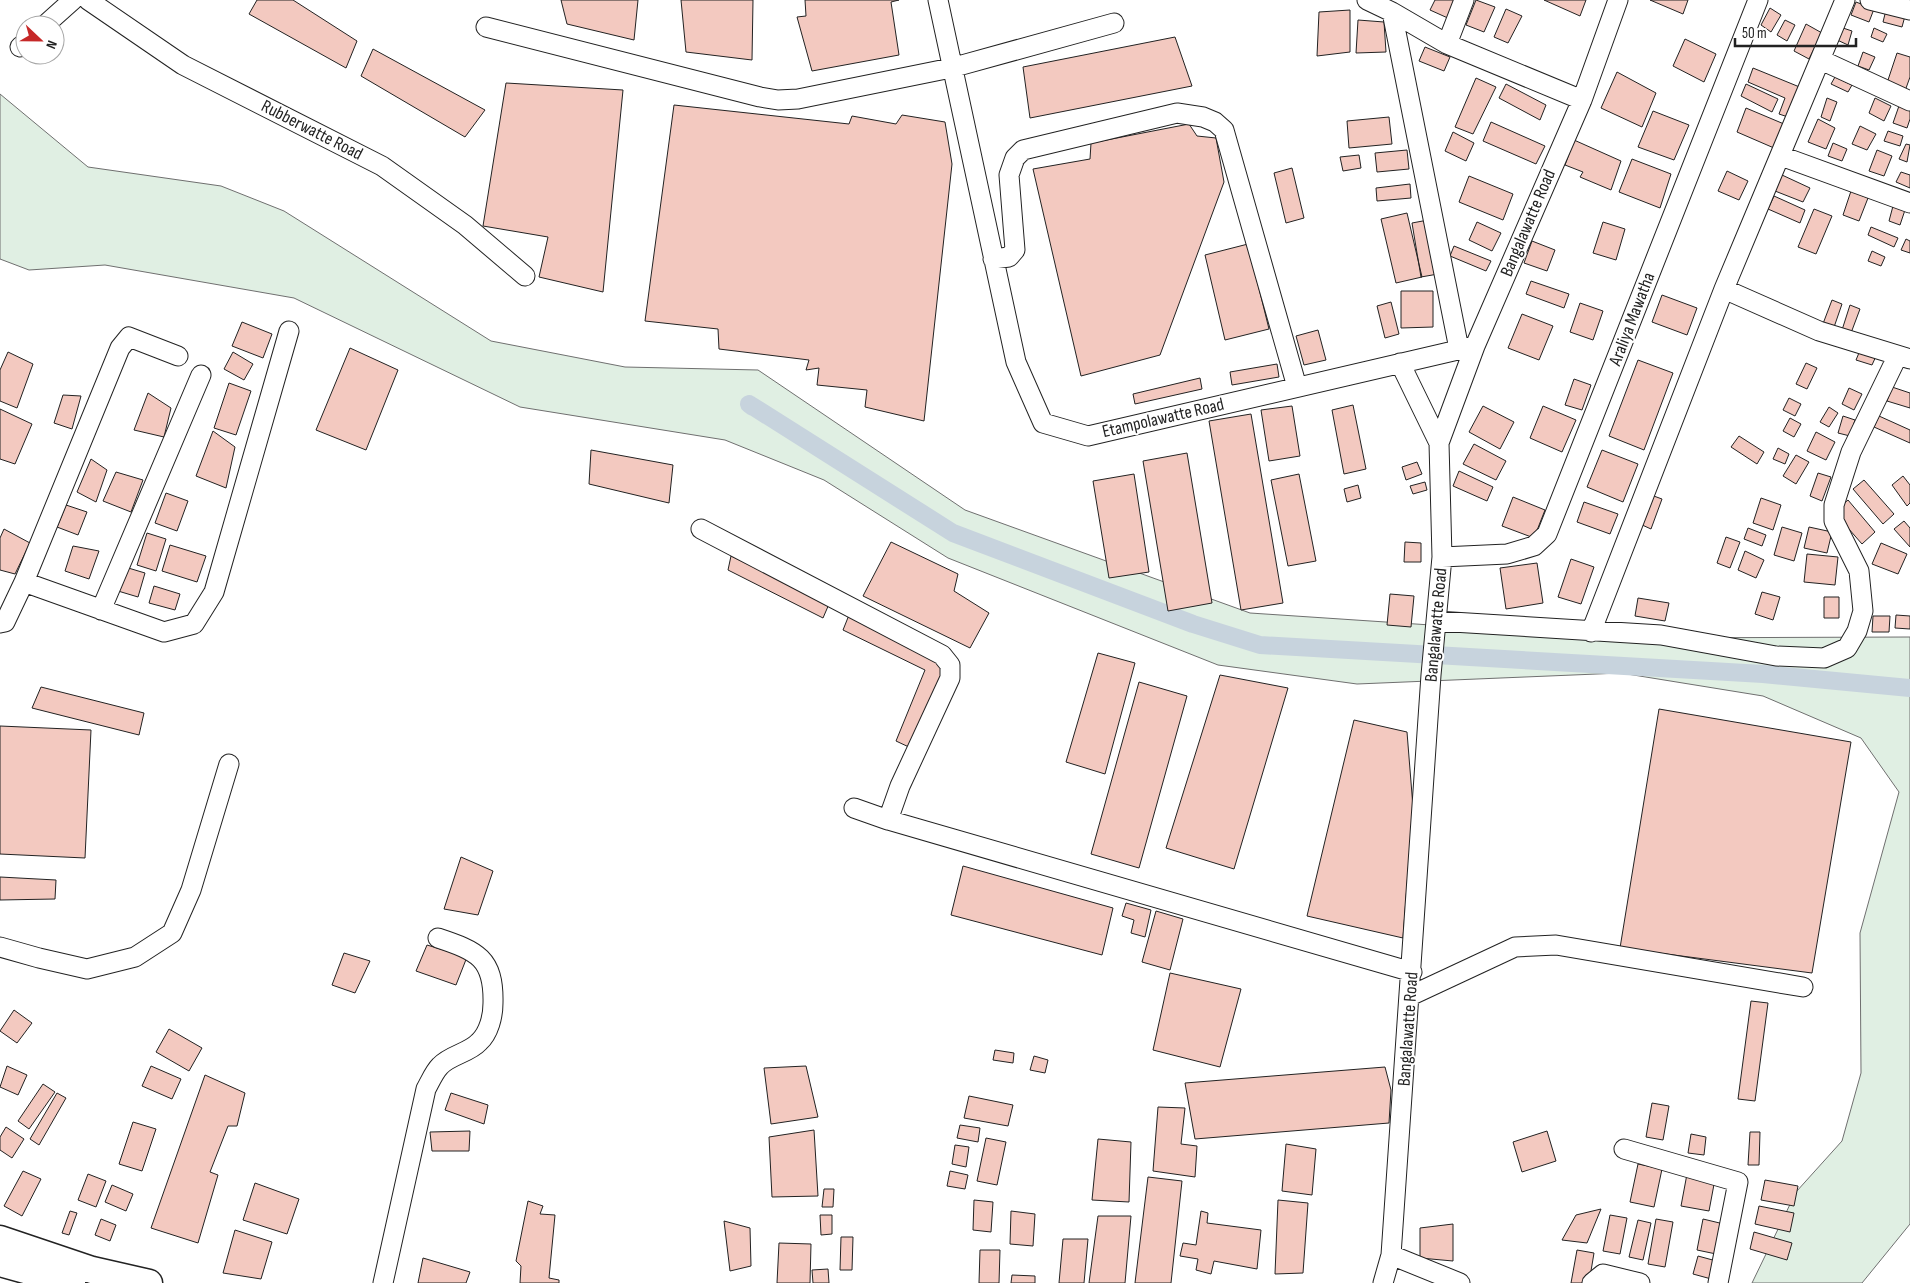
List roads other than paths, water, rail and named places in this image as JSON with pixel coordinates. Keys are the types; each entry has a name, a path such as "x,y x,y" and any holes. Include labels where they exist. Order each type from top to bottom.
{"highway":[{"path":"0,1239 92,1270 147,1283"},
{"path":"0,1262 59,1281"}],"street":[{"path":"56,15 73,0"},
{"name":"Rubberwatte Road","path":"88,0 183,65 382,166 465,225 525,276"},
{"name":"Etampolawatte Road","path":"938,0 951,68 1016,362 1043,424 1088,436 1467,348"},
{"path":"1368,0 1447,44 1582,100"},
{"path":"1447,44 1464,0"},
{"name":"Bangalawatte Road","path":"1383,1283 1391,1256 1431,675 1442,557 1439,443 1467,348 1582,100 1618,0"},
{"name":"Araliya Mawatha","path":"1442,557 1508,554 1534,546 1548,534 1758,0"},
{"path":"1591,632 1724,289 1845,0"},
{"path":"1870,0 1910,10"},
{"path":"1392,12 1467,348"},
{"path":"486,27 778,100 798,99 951,68 1114,23"},
{"path":"1821,60 1910,100"},
{"path":"993,259 1009,258 1015,250 1009,175 1015,158 1023,150 1177,113 1215,122 1224,130 1297,387"},
{"path":"1781,156 1910,203"},
{"path":"1436,621 1660,635 1776,656 1824,658 1847,648 1858,631 1863,611 1859,571 1834,521 1834,505 1851,452 1904,358 1819,331 1724,289"},
{"path":"24,582 164,632 194,624 214,592 289,331"},
{"path":"0,623 5,622 24,582 120,348 129,337 178,356"},
{"path":"1400,364 1439,443"},
{"path":"101,610 201,375"},
{"path":"701,529 942,655 950,665 950,678 900,786 888,820"},
{"path":"0,947 87,969 135,958 172,934 191,890 229,764"},
{"path":"854,808 888,820 1412,972"},
{"path":"383,1283 426,1089 440,1066 480,1042 487,1030 493,1012 493,978 485,964 468,948 438,938"},
{"path":"1410,996 1515,947 1556,944 1803,987"},
{"path":"1624,1149 1738,1182 1718,1283"},
{"path":"1391,1256 1460,1283"},
{"path":"1592,1283 1603,1274 1640,1283"}],"waterway":[{"path":"753,407 749,404 953,533 1193,624 1260,645 1763,674 1910,688"}]}
